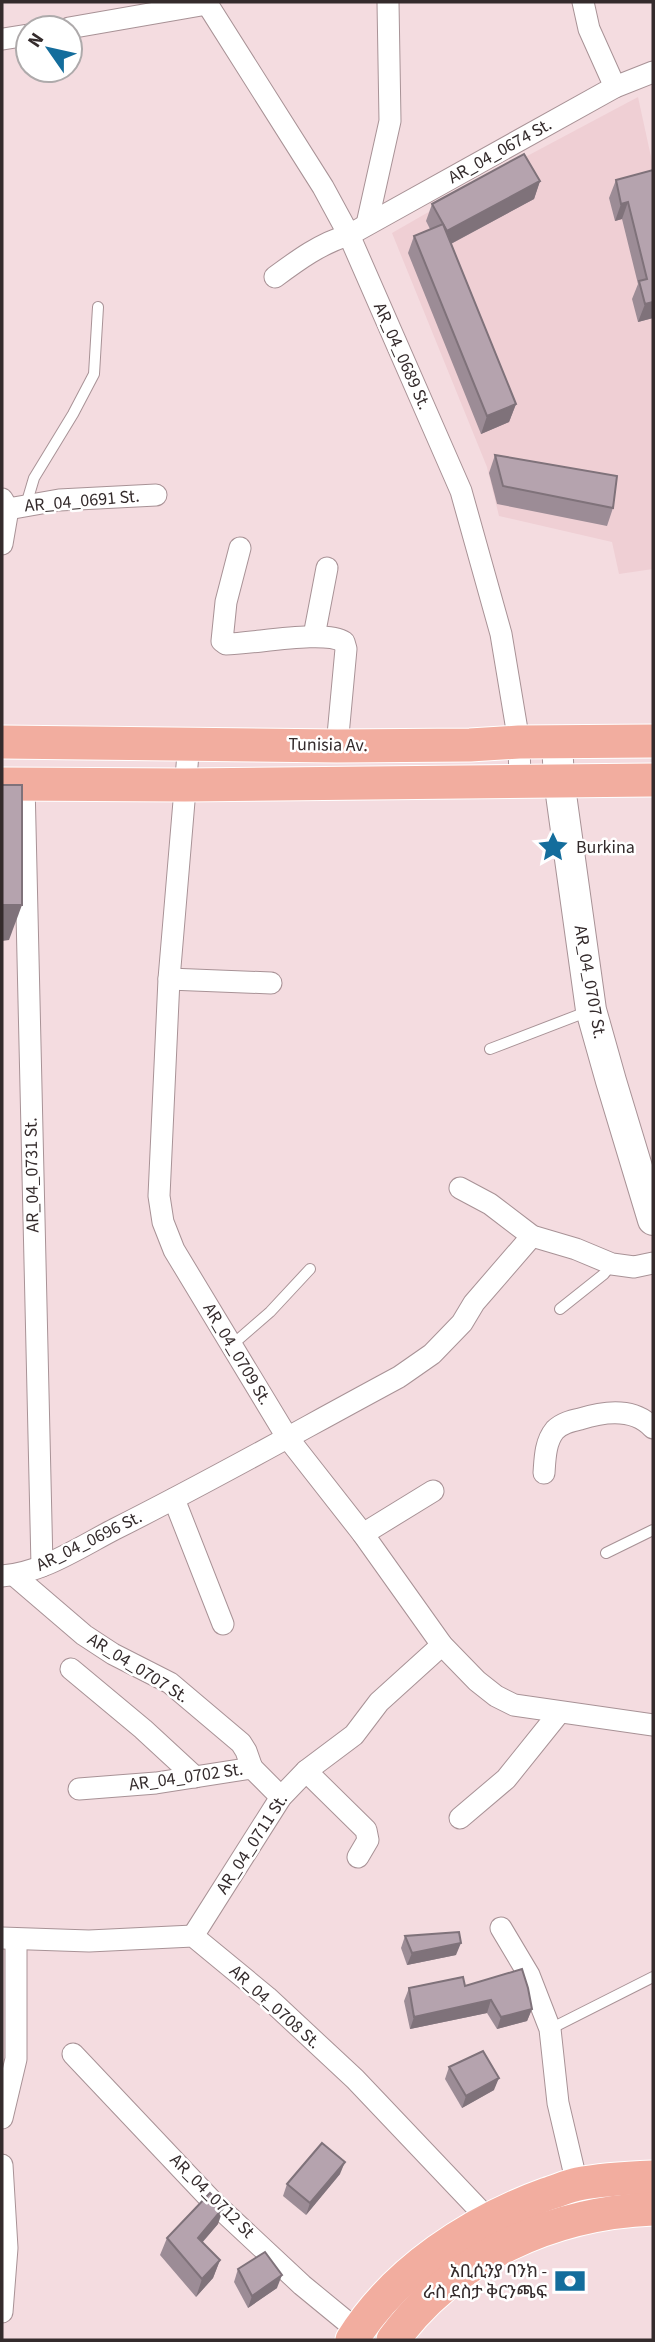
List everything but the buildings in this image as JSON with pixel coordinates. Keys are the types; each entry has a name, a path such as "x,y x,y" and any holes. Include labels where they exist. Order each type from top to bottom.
{"main road":[{"name":"Tunisia Av.","path":"2,742 189,742 337,746 653,741"},
{"name":"Tunisia Av.","path":"13,783 185,785 653,780"},
{"path":"355,2336 388,2295 416,2269 488,2219 577,2184 653,2177"},
{"path":"393,2340 446,2282 499,2249 531,2234 582,2219 653,2209"}],"street":[{"path":"358,230 390,121 388,2"},
{"path":"583,2 589,29 615,87"},
{"path":"84,25 207,3"},
{"name":"AR_04_0689 St.","path":"207,3 323,187 358,230 461,491 501,634 519,742 520,781"},
{"name":"AR_04_0674 St.","path":"275,277 328,242 358,230 615,87 653,72"},
{"name":"AR_04_0691 St.","path":"12,504 156,495"},
{"path":"2,544 12,504"},
{"path":"240,548 226,603 222,641 226,644 244,644 314,636 338,637 344,642 346,649 337,746"},
{"path":"314,636 327,568"},
{"name":"AR_04_0709 St.","path":"189,742 169,979 159,1196 163,1222 174,1251 287,1437 363,1534 442,1645 477,1681 496,1696 514,1705 653,1725"},
{"name":"AR_04_0707 St.","path":"557,742 559,780 591,1010 653,1220"},
{"name":"AR_04_0731 St.","path":"13,783 42,1566"},
{"path":"169,979 271,983"},
{"path":"460,1188 490,1204 532,1236 576,1249 612,1264 634,1267 653,1263"},
{"name":"AR_04_0696 St.","path":"8,1576 42,1566 174,1499 399,1377 432,1354 462,1323 474,1303 532,1236"},
{"path":"544,1473 550,1439 563,1423 615,1412 646,1420 653,1428"},
{"path":"363,1534 433,1491"},
{"path":"174,1499 223,1624"},
{"name":"AR_04_0707 St.","path":"8,1576 84,1635 113,1654 170,1683 184,1694 241,1743 251,1768"},
{"name":"AR_04_0711 St.","path":"193,1936 281,1797 306,1770 355,1735 379,1702 442,1645"},
{"path":"71,1669 195,1777"},
{"path":"460,1818 506,1779 559,1713"},
{"name":"AR_04_0702 St.","path":"79,1788 125,1786 251,1768 281,1797"},
{"path":"306,1770 366,1830 368,1840 358,1857"},
{"path":"501,1928 529,1975 550,2029 558,2103 577,2184"},
{"path":"2,2118 16,2059 9,1939 89,1941 193,1936"},
{"name":"AR_04_0708 St.","path":"193,1936 267,1997 355,2080 488,2219"},
{"name":"AR_04_0712 St","path":"73,2054 212,2201 355,2336"},
{"path":"2,2165 7,2248 2,2312"}],"lane":[{"path":"12,504 34,478 94,374 98,307"},
{"path":"490,1049 591,1010"},
{"path":"560,1309 604,1274 612,1264"},
{"path":"232,1345 270,1312 310,1269"},
{"path":"606,1553 653,1530"},
{"path":"550,2029 653,1977"}],"shaded area":[{"path":"638,97 653,166 653,569 619,574 612,542 499,516 487,467 392,233 514,163"}],"place":[{"name":"Burkina","path":"553,847"},
{"name":"አቢሲንያ ባንክ - ራስ ደስታ ቅርንጫፍ","path":"570,2281"}]}
